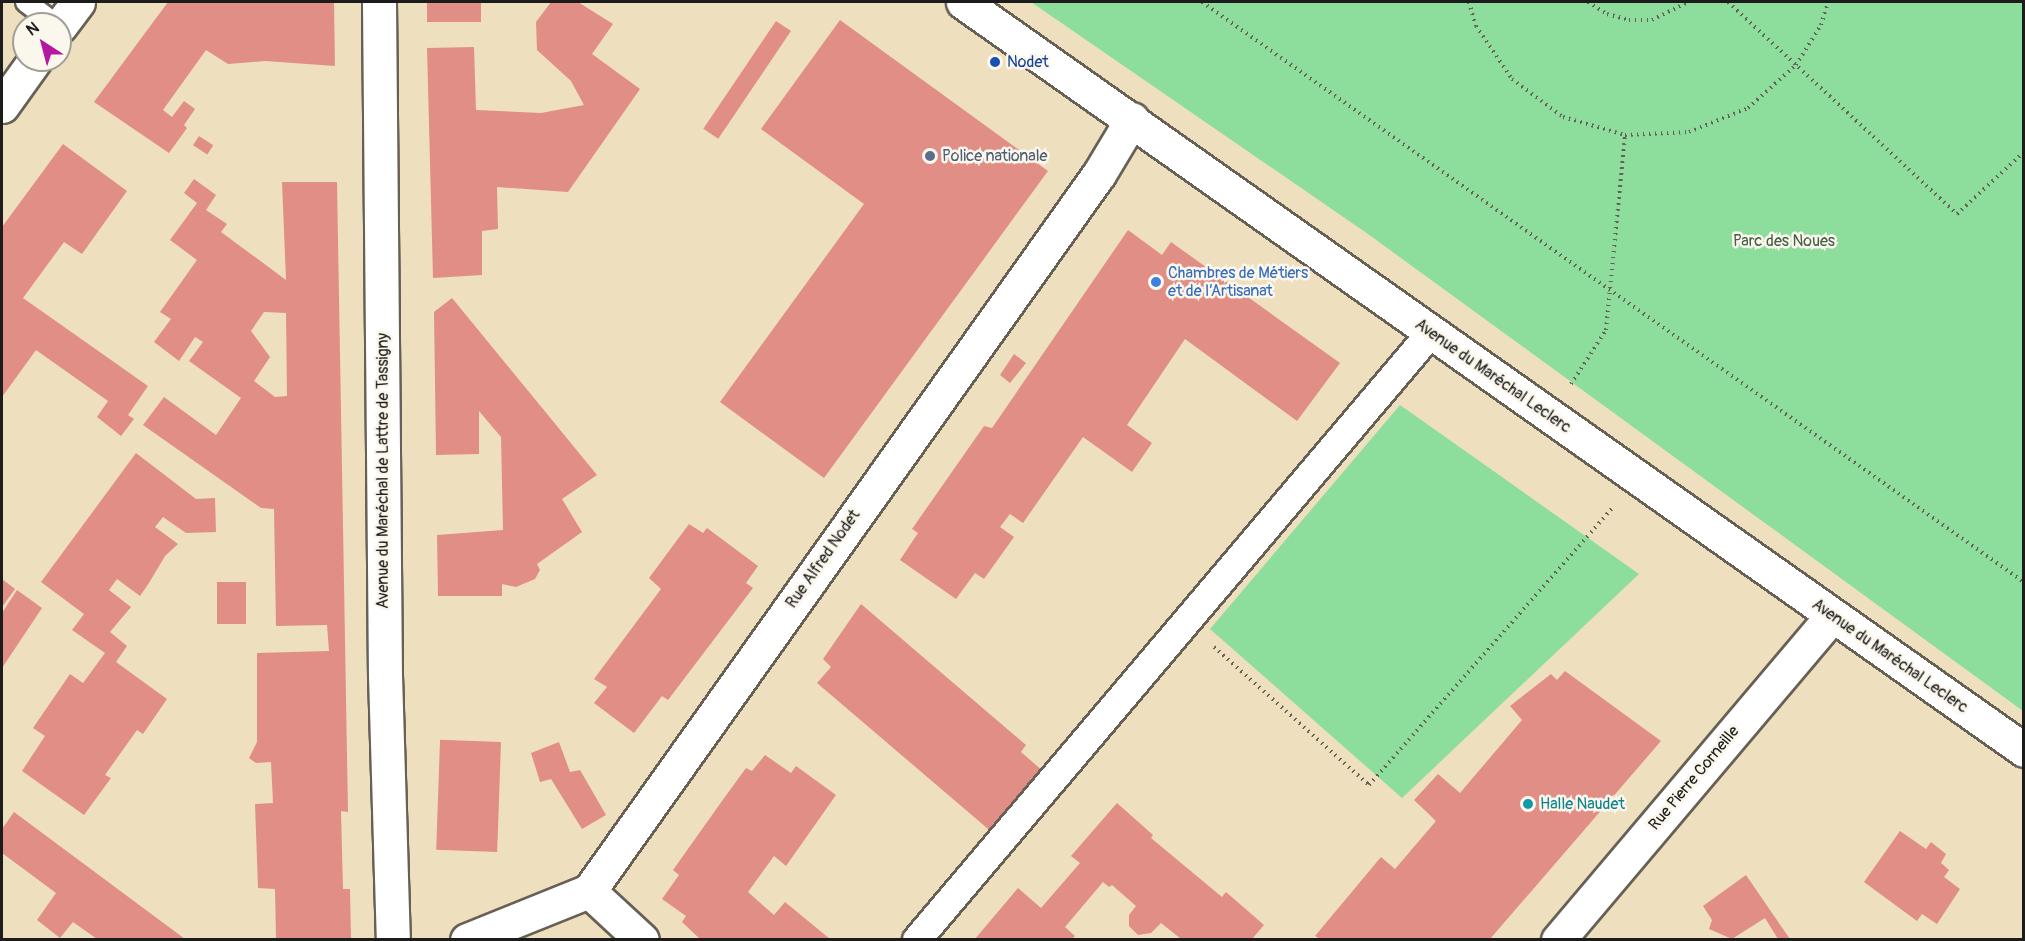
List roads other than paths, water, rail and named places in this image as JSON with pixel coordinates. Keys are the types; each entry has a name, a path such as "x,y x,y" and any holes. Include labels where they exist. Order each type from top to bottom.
{"street":[{"name":"Avenue du Maréchal de Lattre de Tassigny","path":"379,2 385,675 393,939"},
{"name":"Avenue du Maréchal Leclerc","path":"963,2 1132,119 1430,334 1553,416 1637,480 1755,558 1831,617 2024,750"},
{"path":"2,106 26,72"},
{"name":"Rue Alfred Nodet","path":"589,891 1092,184 1132,119"},
{"path":"917,939 1430,334"},
{"name":"Rue Pierre Corneille","path":"1558,939 1831,617"},
{"path":"467,939 589,891 642,939"}],"lane":[{"path":"26,2 39,12"}],"place":[{"name":"Nodet","path":"995,62"},
{"name":"Police nationale","path":"930,156"},
{"name":"Chambres de Métiers et de l’Artisanat","path":"1156,282"},
{"name":"Halle Naudet","path":"1528,804"}],"park label":[{"name":"Parc des Noues","path":"1784,241"}]}
